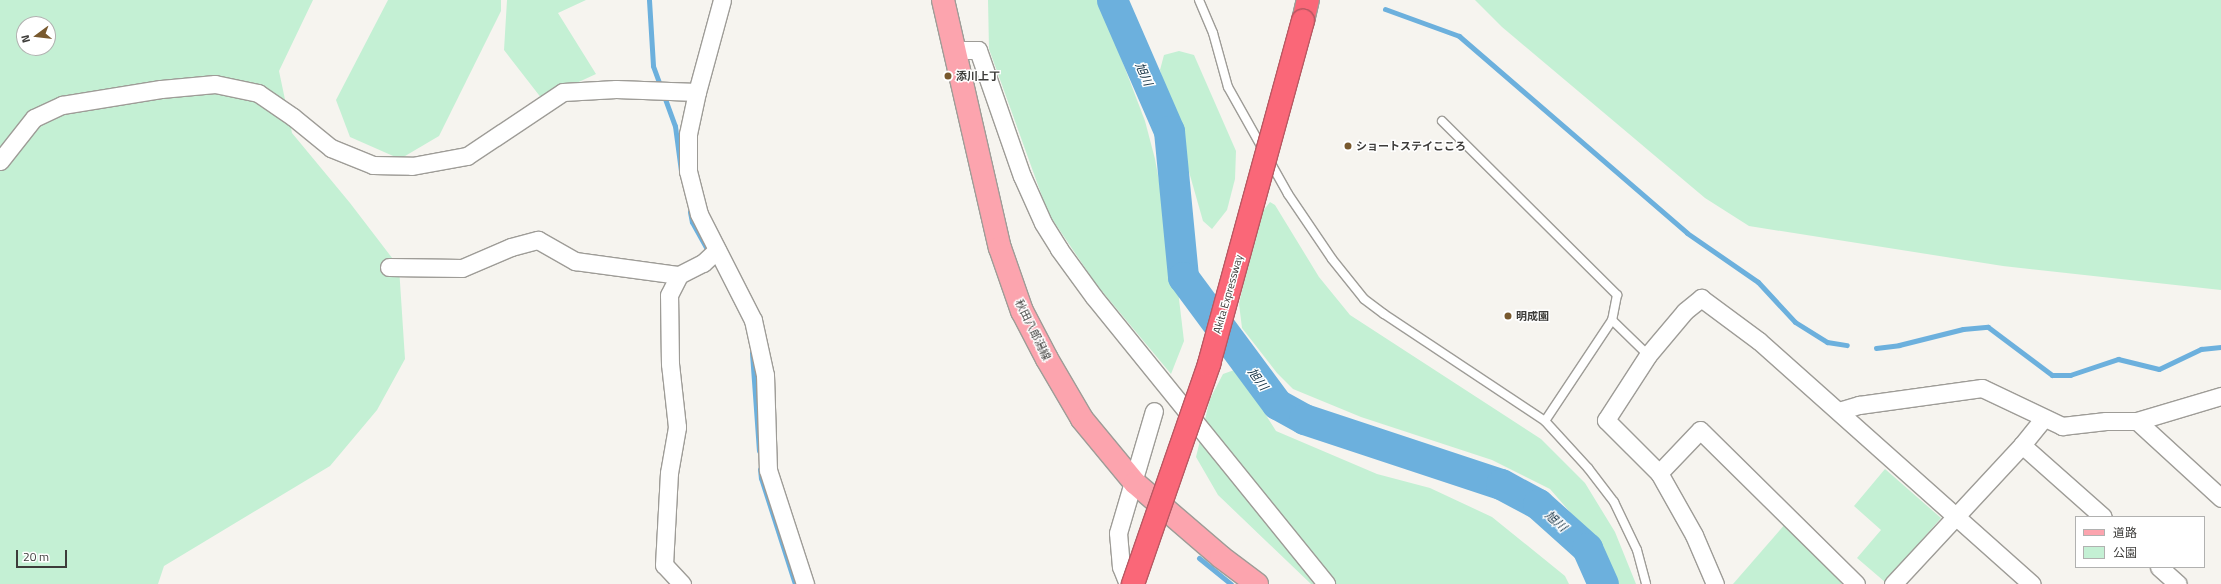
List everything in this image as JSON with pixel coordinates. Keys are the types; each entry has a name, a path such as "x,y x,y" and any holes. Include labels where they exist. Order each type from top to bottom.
{"highway":[{"name":"Akita Expressway","path":"1133,584 1209,364 1308,0"}],"main road":[{"name":"秋田八郎潟線","path":"943,0 1000,248 1022,311 1082,419 1135,483 1221,557 1257,584"}],"street":[{"path":"722,0 696,92 688,134 688,170 699,214 713,254 753,320 765,375 768,470 805,584"},
{"path":"955,50 978,50 1022,176 1043,223 1059,249 1118,327 1326,584"},
{"path":"0,161 34,118 62,105 161,89 215,84 258,93 293,117 331,148 373,164 412,166 467,156 563,92 616,89 696,92"},
{"path":"389,267 462,268 511,248 538,240 575,261 679,275"},
{"path":"682,584 664,565 669,473 678,427 670,364 669,295 679,275 713,254"},
{"path":"1715,584 1694,535 1659,473 1606,420 1648,355 1685,312 1701,298 1759,341 2032,584"},
{"path":"1839,411 1859,405 1982,388 2020,404 2043,419 2062,426 2106,421 2137,421 2221,396"},
{"path":"1128,584 1121,567 1118,533 1135,483 1154,411"},
{"path":"1893,584 2022,445 2043,419"},
{"path":"2137,421 2221,498"},
{"path":"1659,473 1700,430 1856,584"},
{"path":"2022,445 2102,516"},
{"path":"2159,568 2178,584"}],"lane":[{"path":"1198,0 1213,33 1228,87 1305,222 1364,298 1445,356 1496,386 1545,421 1588,468 1614,502 1637,550 1646,584"},
{"path":"1442,121 1617,295 1612,320 1545,421"},
{"path":"1612,320 1648,355"}],"green space":[{"path":"0,0 313,0 279,71 292,133 350,203 399,267 405,359 377,410 330,466 164,566 158,584 0,584"},
{"path":"388,0 501,0 501,11 439,136 400,159 350,137 336,100"},
{"path":"507,0 586,0 558,13 596,74 542,99 504,50"},
{"path":"988,0 1099,0 1145,121 1155,159 1176,274 1184,341 1171,374 1096,284 1048,213 989,49"},
{"path":"1475,0 2221,0 2221,290 2003,266 1749,226 1705,198 1502,27"},
{"path":"1179,51 1194,55 1236,151 1235,179 1227,210 1212,229 1203,221 1160,70 1164,55"},
{"path":"1270,202 1275,205 1319,277 1350,315 1541,439 1585,483 1615,532 1636,584 1613,584 1596,542 1550,489 1492,460 1361,417 1293,389 1277,373 1242,328 1239,304 1259,216"},
{"path":"1237,369 1276,431 1377,474 1430,488 1492,517 1565,576 1569,584 1311,584 1218,495 1196,457 1210,399 1223,374"},
{"path":"1885,469 1941,518 1885,582 1857,558 1881,530 1854,506"},
{"path":"1786,523 1845,580 1841,584 1733,584"}],"waterway":[{"path":"649,0 653,66 675,126 681,171"},
{"name":"旭川","path":"1112,0 1169,131 1183,277 1277,404 1304,419 1501,484 1538,504 1587,548 1603,584"},
{"path":"1385,9 1459,36 1687,233 1758,282 1795,322 1827,342 1847,345"},
{"path":"690,212 692,222 709,253"},
{"path":"1876,348 1899,345 1963,329 1988,327 2052,375 2070,375 2118,359 2159,369 2201,349 2221,347"},
{"path":"752,353 759,451"},
{"path":"760,469 761,478 795,584"},
{"path":"1199,558 1231,584"}],"place":[{"name":"添川上丁","path":"948,76"},
{"name":"ショートステイこころ","path":"1348,146"},
{"name":"明成園","path":"1508,316"}]}
